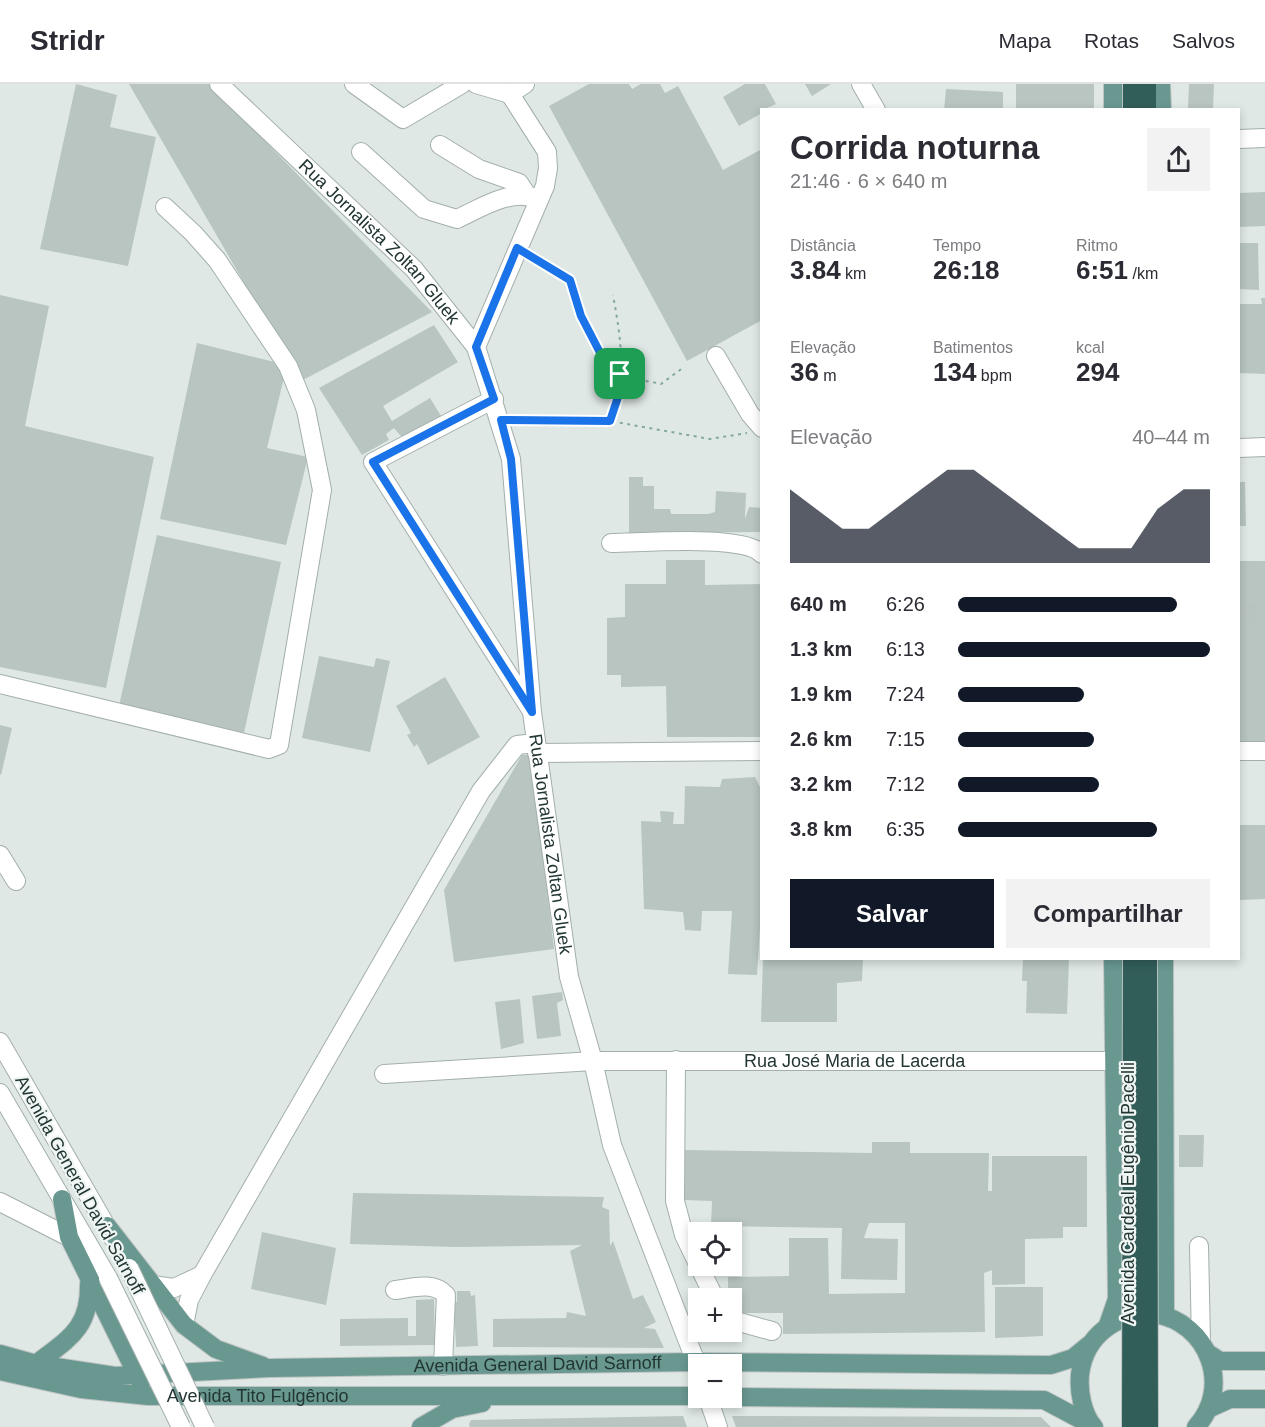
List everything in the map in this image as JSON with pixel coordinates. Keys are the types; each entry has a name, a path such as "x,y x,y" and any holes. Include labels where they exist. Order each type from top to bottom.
{"highway":[{"path":"1132,84 1132,108"},
{"path":"1147,84 1147,108"},
{"name":"Avenida Cardeal Eugênio Pacelli","path":"1131,1427 1132,960"},
{"name":"Avenida Cardeal Eugênio Pacelli","path":"1148,960 1149,1427"}],"main road":[{"path":"1113,84 1113,108"},
{"path":"1161,84 1162,108"},
{"name":"Avenida Cardeal Eugênio Pacelli","path":"1108,1325 1117,1299 1113,960"},
{"name":"Avenida Cardeal Eugênio Pacelli","path":"1164,960 1166,1316"},
{"path":"62,1199 69,1237 148,1396"},
{"path":"107,1226 183,1325 216,1350 270,1368"},
{"path":"36,1364 72,1336 87,1314 89,1279"},
{"path":"1092,1426 1079,1386 1081,1365 1089,1345 1108,1325 1126,1316 1146,1313 1166,1316 1184,1324 1220,1361 1265,1361"},
{"name":"Avenida General David Sarnoff","path":"742,1366 1051,1365 1073,1358 1089,1345"},
{"path":"1196,1427 1208,1409 1214,1381 1205,1348"},
{"name":"Avenida Tito Fulgêncio","path":"0,1354 36,1364 116,1376 270,1368"},
{"name":"Avenida General David Sarnoff","path":"270,1368 688,1366"},
{"name":"Avenida Tito Fulgêncio","path":"0,1371 81,1389 148,1396 516,1396"},
{"path":"426,1423 452,1409 516,1396"},
{"name":"Avenida General David Sarnoff","path":"516,1396 688,1396"},
{"path":"742,1396 1044,1400 1092,1426"},
{"path":"1208,1409 1230,1399 1265,1399"}],"street":[{"name":"Rua Jornalista Zoltan Gluek","path":"219,84 414,269 476,347 501,420 511,459 532,712 568,977 593,1060 612,1145 693,1354"},
{"path":"354,84 403,119 462,84"},
{"path":"861,84 875,108"},
{"path":"476,347 517,248 533,197 548,168 547,152 518,89 481,85"},
{"path":"1240,138 1265,138"},
{"path":"440,145 479,169 519,183 533,197"},
{"path":"361,152 424,209 457,219 503,197 533,197"},
{"path":"0,684 269,749 279,746 322,490 306,410 288,366 217,260 194,233 165,207"},
{"path":"716,356 757,430"},
{"path":"494,399 373,462 532,712"},
{"path":"1240,448 1265,447"},
{"path":"611,543 716,542 743,544 760,553"},
{"path":"183,1325 189,1299 202,1275 481,791 517,745 537,748 760,751"},
{"path":"1240,752 1265,752"},
{"path":"0,855 16,880"},
{"name":"Avenida General David Sarnoff","path":"0,1042 107,1226 205,1427"},
{"name":"Rua José Maria de Lacerda","path":"384,1074 593,1060 1115,1061"},
{"path":"675,1060 675,1201 688,1243"},
{"name":"Avenida General David Sarnoff","path":"0,1093 108,1278 181,1427"},
{"path":"0,1202 69,1237"},
{"path":"38,1222 65,1218"},
{"path":"1199,1246 1205,1348"},
{"path":"152,1285 174,1288 202,1275"},
{"path":"395,1290 431,1286 440,1289 446,1295 443,1366"},
{"path":"742,1323 772,1331"},
{"path":"711,1408 718,1427"}],"path":[{"path":"517,248 570,280 581,316 608,368 620,374 661,384 684,368"},
{"path":"610,421 619,394 622,346 613,295"},
{"path":"501,420 610,421 710,439 757,430"}],"building":[{"path":"76,84 117,95 110,127 156,137 128,266 40,249"},
{"path":"129,84 209,84 432,312 301,381"},
{"path":"589,84 629,84 632,89 641,84 660,84 665,93 678,86 723,170 760,150 760,321 687,361 549,106"},
{"path":"745,84 765,84 776,104 760,108 760,114 739,126 723,97"},
{"path":"805,84 831,84 812,96"},
{"path":"1016,84 1094,84 1094,108 1016,108"},
{"path":"1189,84 1214,84 1213,108 1188,108"},
{"path":"946,89 1003,92 1003,108 944,108"},
{"path":"1265,192 1265,226 1240,227 1240,193"},
{"path":"1240,243 1258,243 1259,290 1240,289"},
{"path":"0,295 49,306 25,426 154,457 106,688 0,667"},
{"path":"1261,298 1265,298 1265,374 1240,373 1240,304 1262,304"},
{"path":"434,325 458,362 383,406 392,421 430,398 444,421 406,442 394,428 386,434 389,440 362,455 319,388"},
{"path":"197,343 287,365 267,448 308,457 286,545 160,519"},
{"path":"629,477 643,477 643,486 654,486 654,509 670,509 671,514 715,512 716,491 746,493 745,519 749,507 760,508 760,532 629,533"},
{"path":"1240,482 1245,482 1246,526 1240,526"},
{"path":"157,535 281,562 244,733 119,706"},
{"path":"666,560 705,560 705,585 760,584 760,737 667,737 666,686 621,687 621,675 607,675 607,618 625,617 625,584 666,584"},
{"path":"1240,561 1265,561 1265,751 1240,751"},
{"path":"319,656 374,667 376,658 390,661 370,752 302,738"},
{"path":"445,677 480,737 428,765 417,744 414,747 407,735 411,733 396,706"},
{"path":"0,725 12,728 1,775 0,774"},
{"path":"522,755 531,755 554,949 454,962 444,890"},
{"path":"755,777 760,787 760,928 757,975 728,974 732,911 702,911 701,931 685,930 683,912 644,909 641,821 661,822 660,811 674,812 673,824 684,824 685,786 720,787 722,779"},
{"path":"1240,825 1265,825 1265,899 1240,900"},
{"path":"763,960 863,960 862,981 837,983 837,1022 761,1022"},
{"path":"1023,960 1069,960 1067,1014 1026,1013 1027,981 1022,981"},
{"path":"562,992 563,1000 557,1003 561,1036 537,1039 532,996"},
{"path":"520,999 524,1043 501,1049 495,1002"},
{"path":"1179,1135 1204,1135 1203,1167 1179,1167"},
{"path":"872,1142 910,1142 910,1153 989,1153 988,1191 992,1191 992,1156 1087,1156 1087,1227 1063,1227 1063,1238 1025,1239 1025,1284 992,1285 992,1270 984,1273 985,1332 783,1334 783,1313 742,1313 742,1288 728,1288 728,1277 789,1276 789,1238 828,1238 829,1294 905,1293 905,1223 869,1223 864,1238 898,1239 897,1280 841,1279 842,1228 742,1226 742,1222 711,1222 712,1201 684,1200 685,1150 872,1153"},
{"path":"353,1193 604,1197 602,1207 609,1210 610,1246 613,1241 633,1299 643,1295 656,1322 644,1328 655,1329 664,1348 493,1347 493,1319 566,1318 567,1312 586,1316 570,1251 582,1245 456,1247 350,1244"},
{"path":"262,1232 336,1248 326,1305 251,1289"},
{"path":"995,1287 1043,1287 1043,1336 995,1338"},
{"path":"457,1291 470,1291 471,1296 475,1295 478,1346 456,1347 454,1302 457,1302"},
{"path":"434,1299 435,1345 340,1346 340,1319 408,1318 408,1336 416,1336 416,1300"},
{"path":"683,1416 687,1427 470,1427 469,1424 471,1420"},
{"path":"732,1416 1041,1417 1051,1427 736,1427"}],"tunnel":[{"path":"1240,615 1265,612"}],"route":[{"path":"517,248 570,280 581,316 608,368 620,374 619,394 610,421 501,420 511,459 532,712 373,462 494,399 476,347 517,248"}]}
